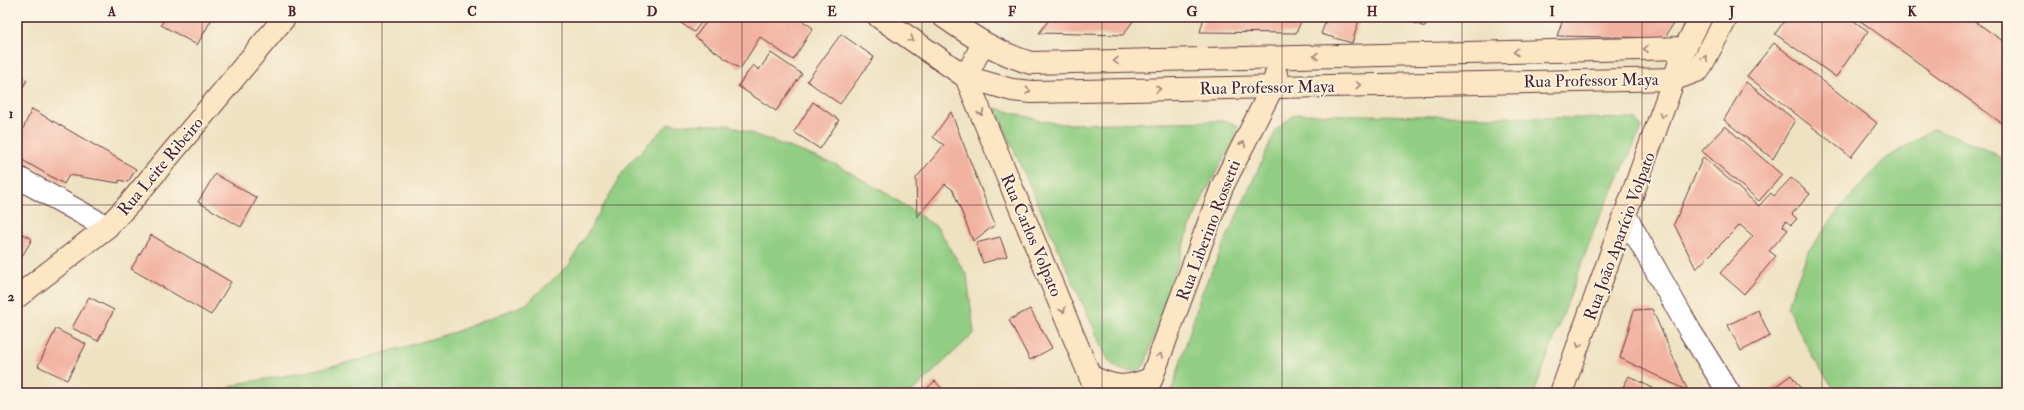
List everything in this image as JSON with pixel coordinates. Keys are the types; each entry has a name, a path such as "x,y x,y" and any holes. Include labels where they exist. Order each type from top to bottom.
{"main road":[{"name":"Rua Leite Ribeiro","path":"17,297 108,227 130,203 285,17"},
{"name":"Rua Professor Maya","path":"879,17 966,77 1012,90 1032,92 1675,79 1699,70 1727,17"},
{"name":"Rua Professor Maya","path":"944,17 982,43 1008,56 1031,62 1685,48"},
{"name":"Rua João Aparício Volpato","path":"1561,393 1626,217 1685,48 1701,17"},
{"path":"966,77 982,43"},
{"name":"Rua Liberino Rossetti","path":"1094,384 1104,383 1121,387 1137,385 1149,386 1222,187 1241,146 1273,86 1281,57"},
{"name":"Rua Carlos Volpato","path":"966,77 1094,384"}],"street":[{"path":"17,177 108,227"},
{"path":"1626,217 1690,331 1729,393"}],"green space":[{"path":"995,108 1043,121 1063,124 1221,121 1229,122 1238,126 1236,137 1206,191 1191,224 1145,364 1139,371 1130,372 1122,370 1108,360"},
{"path":"1295,114 1636,119 1642,128 1596,225 1534,393 1171,393 1202,292 1276,130"},
{"path":"668,124 729,125 837,165 889,195 937,227 967,276 974,333 911,393 217,393 241,383 301,373 363,359 455,332 526,304 569,265 627,165"},
{"path":"1933,129 1981,146 2007,162 2007,393 1837,393 1813,358 1787,307 1808,252 1842,206 1884,160"}],"building":[{"path":"166,17 213,17 197,45 161,25"},
{"path":"672,17 705,17 694,32"},
{"path":"710,17 797,17 813,28 793,60 760,37 740,69 695,37"},
{"path":"1051,17 1136,17 1123,35 1039,33"},
{"path":"1204,17 1303,17 1296,33 1200,32"},
{"path":"1327,17 1360,17 1352,43 1321,34"},
{"path":"1399,17 1429,17 1425,27"},
{"path":"1564,17 1677,17 1665,38 1557,36"},
{"path":"1787,17 1848,17 1868,31 1836,77 1775,34"},
{"path":"1855,17 1969,17 2007,44 2007,127"},
{"path":"841,34 874,57 840,104 807,81"},
{"path":"1774,43 1877,123 1851,157 1747,76"},
{"path":"771,53 802,74 776,111 738,86 753,65 759,70"},
{"path":"17,74 27,80 17,97"},
{"path":"1746,82 1795,120 1773,159 1724,120"},
{"path":"813,102 839,120 820,149 794,132"},
{"path":"32,109 136,169 128,182 119,180 119,183 69,175 64,184 17,157 17,142"},
{"path":"951,112 995,225 973,241 953,190 945,184 917,217 916,178 944,145 933,137"},
{"path":"1725,126 1782,175 1759,201 1702,151"},
{"path":"1703,157 1759,206 1771,193 1774,196 1791,178 1810,194 1792,214 1797,219 1791,225 1786,221 1783,226 1788,230 1769,251 1776,256 1744,294 1720,273 1753,236 1740,225 1696,269 1674,224"},
{"path":"215,174 257,198 241,227 198,202"},
{"path":"17,231 32,239 17,265"},
{"path":"151,235 231,282 211,315 131,269"},
{"path":"1000,237 1007,256 983,263 976,243"},
{"path":"89,297 114,310 98,341 72,328"},
{"path":"1030,309 1052,348 1030,360 1009,320"},
{"path":"1652,309 1688,391 1620,358 1634,310"},
{"path":"1758,310 1770,336 1741,351 1728,325"},
{"path":"56,329 86,344 67,380 38,366"},
{"path":"1791,375 1804,393 1768,392"},
{"path":"1629,376 1661,393 1620,393"},
{"path":"935,381 946,393 922,393"}]}
